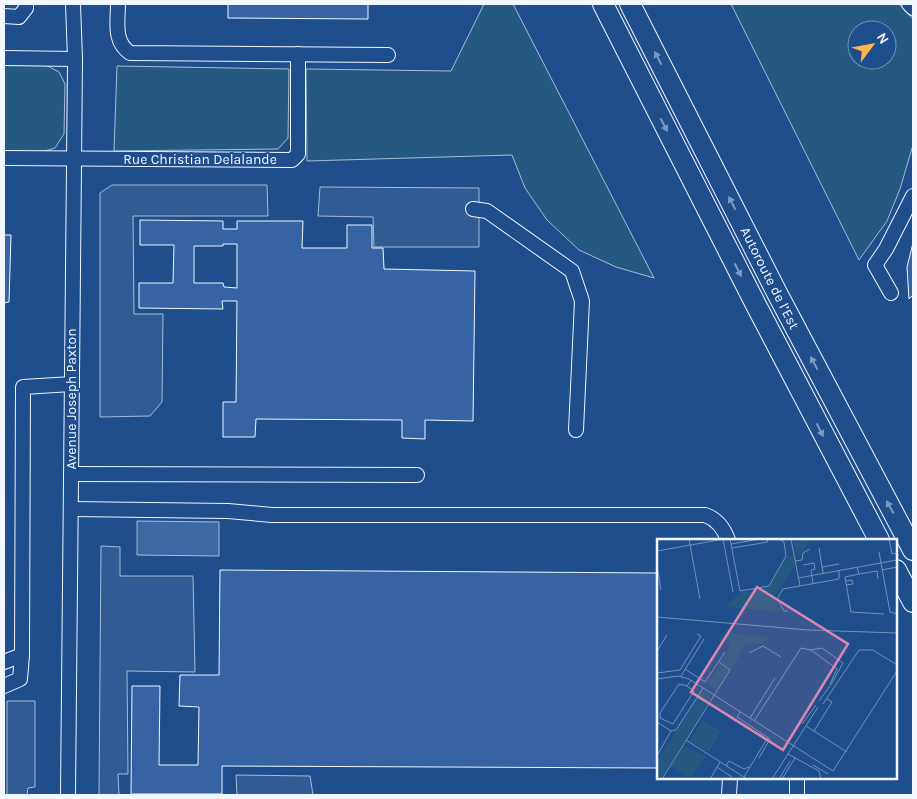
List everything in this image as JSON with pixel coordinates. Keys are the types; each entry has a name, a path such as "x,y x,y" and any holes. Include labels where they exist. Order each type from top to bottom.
{"highway":[{"name":"Autoroute de l’Est","path":"602,4 796,383 878,539"},
{"name":"Autoroute de l’Est","path":"630,4 777,293 913,550"},
{"path":"897,572 913,602"}],"street":[{"path":"4,16 19,17 26,8 26,4"},
{"name":"Avenue Joseph Paxton","path":"68,795 73,4"},
{"path":"118,4 118,40 122,48 130,53 298,60 388,54"},
{"path":"909,4 913,8"},
{"path":"4,58 74,59"},
{"name":"Rue Christian Delalande","path":"4,158 292,160 298,154 298,60"},
{"path":"891,293 875,265 913,196"},
{"path":"473,208 487,210 572,271 582,301 576,430"},
{"path":"4,686 20,678 22,655 22,387 72,384"},
{"path":"71,474 417,474"},
{"path":"71,509 228,511 272,515 705,516 712,518 721,526 728,539"},
{"path":"4,662 22,655"},
{"path":"729,795 730,779"},
{"path":"797,779 797,795"}],"shaded area":[{"path":"484,4 513,4 654,278 616,267 579,250 547,220 525,188 512,155 307,161 306,69 451,71"},
{"path":"731,4 899,4 913,19 913,145 900,189 887,221 859,260"},
{"path":"44,64 59,72 65,84 64,134 55,148 38,153 4,153 4,65"},
{"path":"117,66 289,69 288,138 278,149 114,151"},
{"path":"112,185 267,185 268,216 133,216 134,314 163,314 162,402 150,416 100,417 100,193"},
{"path":"320,187 479,188 479,247 374,247 373,217 318,216"},
{"path":"137,521 219,522 219,556 137,555"},
{"path":"101,546 120,547 120,576 193,576 195,672 127,671 128,774 118,774 119,795 99,795"},
{"path":"7,701 35,701 35,787 28,788 27,795 4,795 7,794"},
{"path":"236,775 310,776 313,795 237,795"}],"building":[{"path":"228,4 368,4 368,19 228,18"},
{"path":"140,220 223,221 223,229 237,229 237,221 303,221 302,248 347,248 347,225 372,225 372,248 383,248 384,269 475,271 473,421 425,420 425,439 402,438 402,420 256,419 255,437 223,437 223,402 236,402 237,301 222,301 223,309 139,308 139,283 173,283 174,245 140,245","holes":["237,244 237,288 224,287 223,283 194,283 194,246"]},
{"path":"4,235 11,235 9,302 4,303"},
{"path":"913,243 913,295 909,299 907,267"},
{"path":"220,570 657,573 657,768 222,766 222,794 131,794 132,686 160,686 159,765 198,765 199,707 179,706 180,675 219,675"}]}
